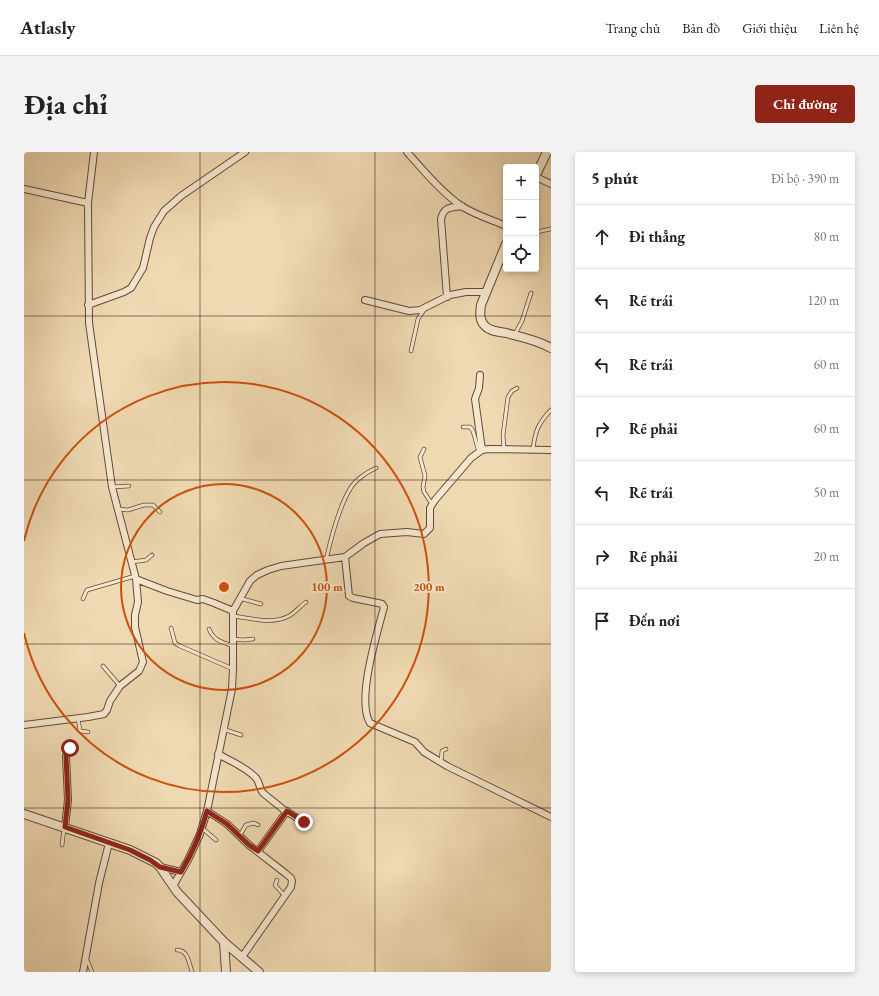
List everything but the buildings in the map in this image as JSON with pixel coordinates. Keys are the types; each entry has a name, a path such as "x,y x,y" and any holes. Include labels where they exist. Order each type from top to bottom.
{"street":[{"path":"24,725 104,714 110,701 120,686 139,671 143,662 135,627 135,615 138,602 136,577 112,487 89,323 88,203 94,152"},
{"path":"88,305 131,288 143,268 154,227 164,211 180,196 245,152"},
{"path":"407,152 427,174 462,206 503,225"},
{"path":"539,169 547,152"},
{"path":"539,178 551,184"},
{"path":"24,189 88,203"},
{"path":"447,297 441,219 446,209 462,206"},
{"path":"503,251 486,292 480,313 481,320 489,329 529,339 551,348"},
{"path":"365,300 409,311 426,308 447,297 466,292 486,292"},
{"path":"480,375 479,388 475,399 480,451"},
{"path":"173,886 195,847 207,811 232,689 234,669 233,614 239,598 250,581 257,575 281,566 345,557 364,543 380,534 401,532 424,534 429,531 430,528 430,508 432,504 471,458 480,451 504,449 551,450"},
{"path":"345,557 348,596 382,604 384,607 367,677 365,697 366,717 370,723 415,742 424,752 441,762 551,817"},
{"path":"136,577 167,591 197,600 203,599 214,603 233,614"},
{"path":"64,827 68,800 66,756 67,751 73,747"},
{"path":"218,754 251,773 263,792 304,822"},
{"path":"207,811 227,824 249,845 291,878 292,881 291,887 285,896 240,956 226,963"},
{"path":"258,851 287,811"},
{"path":"24,814 137,853 150,860 160,867 173,886 224,942 259,972"},
{"path":"83,972 99,883 109,843"},
{"path":"160,867 181,872"},
{"path":"224,942 226,972"}],"lane":[{"path":"539,231 551,229"},
{"path":"514,336 522,321 531,293"},
{"path":"411,351 418,319 426,308"},
{"path":"504,449 508,397 512,391 517,388"},
{"path":"533,449 535,432 545,416 551,410"},
{"path":"463,428 470,427 473,431 480,451"},
{"path":"424,449 420,457 425,476 423,487 424,492 432,504"},
{"path":"326,560 331,537 350,488 359,479 376,468"},
{"path":"112,487 129,486"},
{"path":"118,509 128,510 144,505 153,505 160,512"},
{"path":"132,562 146,560 152,555"},
{"path":"84,599 87,590 136,577"},
{"path":"239,598 261,604"},
{"path":"233,614 270,621 280,620 291,616 306,602"},
{"path":"171,628 175,643 234,669"},
{"path":"209,629 212,636 217,640 233,646"},
{"path":"233,639 253,639"},
{"path":"103,666 120,686"},
{"path":"78,718 80,731 88,732"},
{"path":"223,730 241,735"},
{"path":"441,762 442,751 446,749"},
{"path":"240,835 246,825 254,823 258,825"},
{"path":"62,845 64,827"},
{"path":"202,828 216,840"},
{"path":"277,880 275,886 285,896"},
{"path":"177,950 184,952 192,972"},
{"path":"86,956 92,972"}],"route":[{"path":"70,748 67,751 66,756 68,800 65,827 130,850 156,863 160,867 181,872 195,847 207,811 227,824 249,845 258,851 287,811 304,822"}]}
